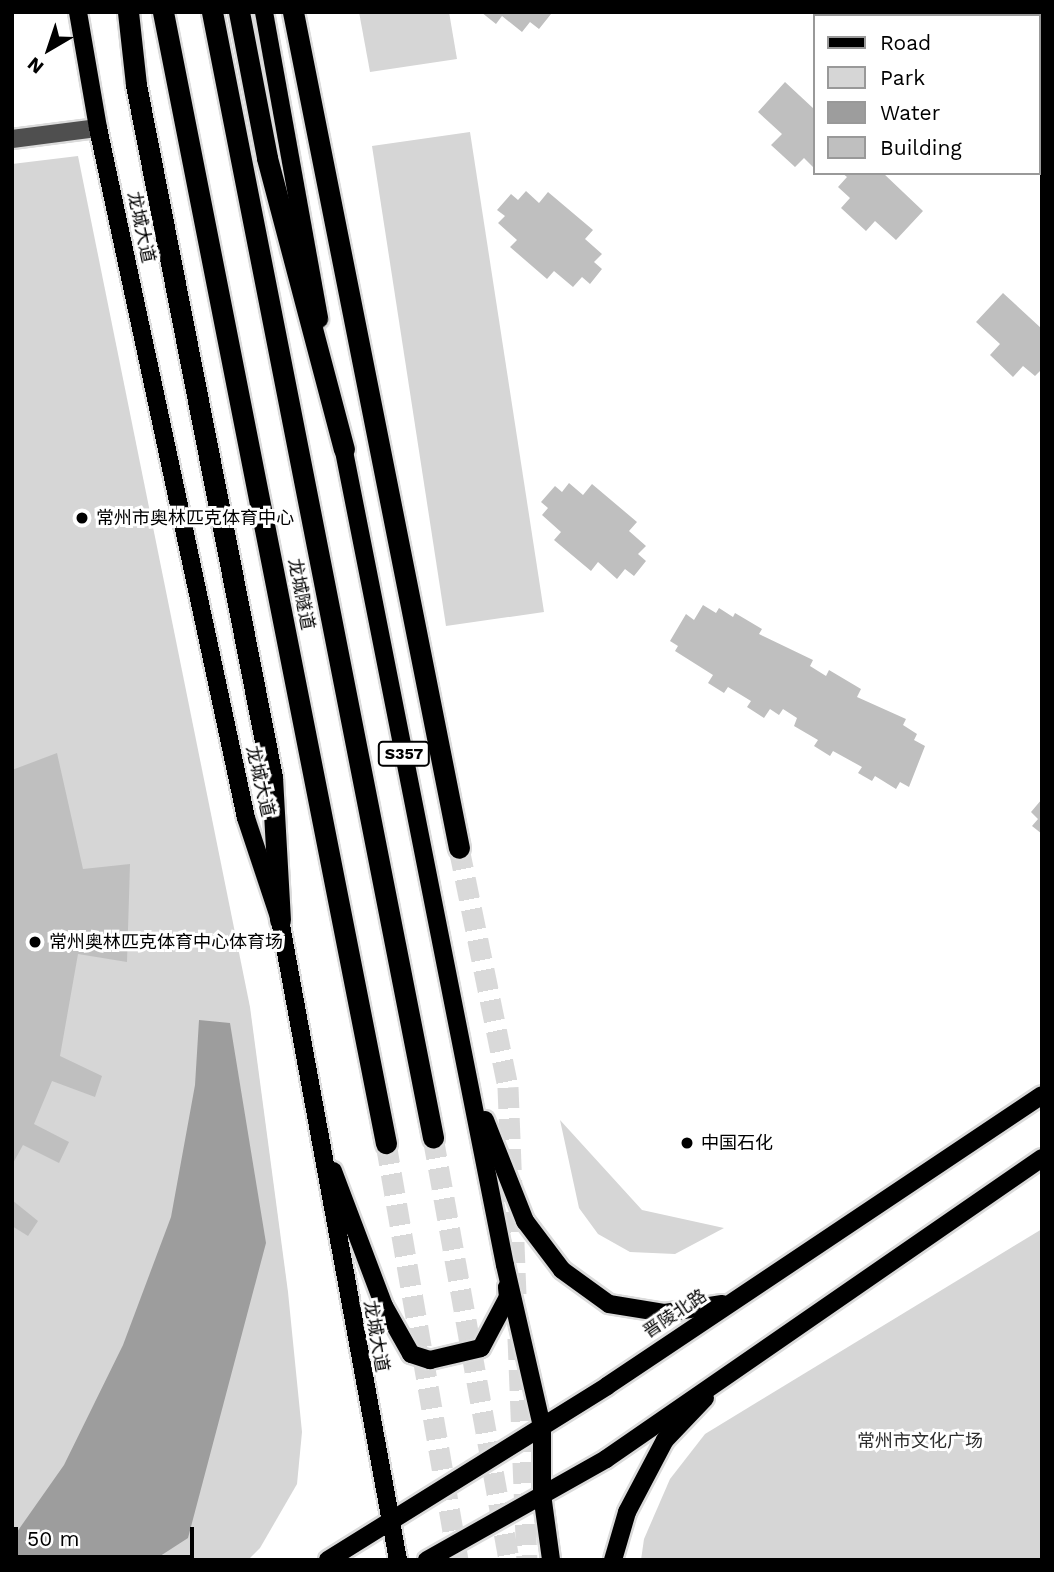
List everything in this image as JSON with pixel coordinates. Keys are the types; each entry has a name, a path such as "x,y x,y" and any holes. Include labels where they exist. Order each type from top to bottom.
{"highway":[{"path":"128,12 136,85 272,776 280,920"},
{"name":"龙城隧道","path":"163,12 386,1143"},
{"name":"龙城隧道","path":"212,12 433,1137"},
{"path":"239,12 267,158 344,449"},
{"path":"293,12 459,848"}],"main road":[{"name":"龙城大道","path":"78,12 98,128 246,818 280,920 388,1521 398,1560"},
{"name":"S357","path":"264,12 344,449 505,1265 542,1426 542,1494 551,1560"},
{"path":"468,1079 525,1221 562,1270 609,1304 665,1313 729,1303"},
{"name":"晋陵北路","path":"328,1560 542,1426 1042,1095"},
{"path":"318,1128 384,1306 411,1353 430,1360 481,1348 508,1297 505,1265"},
{"path":"427,1560 606,1459 737,1365 1042,1158"},
{"path":"613,1560 627,1512 665,1440 737,1365"}],"street":[{"path":"12,139 98,128"}],"green space":[{"path":"359,12 449,12 457,59 370,72"},
{"path":"470,132 544,612 446,626 372,146"},
{"name":"常州市奥林匹克体育中心","path":"78,156 250,1007 288,1292 302,1432 297,1484 260,1548 248,1560 12,1560 12,164"},
{"path":"560,1120 642,1210 724,1228 675,1254 630,1252 598,1234 579,1208"},
{"name":"常州市文化广场","path":"1042,1229 1042,1560 641,1560 644,1539 670,1479 705,1434"}],"water":[{"path":"199,1020 230,1023 266,1243 188,1538 154,1560 12,1560 12,1539 64,1465 123,1345 171,1217 195,1085"}],"building":[{"path":"481,12 551,14 539,29 530,22 522,32 502,16 496,24"},
{"path":"785,82 813,108 813,167 804,158 795,167 771,145 782,134 758,112"},
{"path":"844,175 885,175 923,211 896,240 875,221 866,231 841,208 850,198 838,187 847,177"},
{"path":"526,191 539,203 548,192 593,230 585,239 602,254 594,262 602,269 590,284 582,277 573,287 554,271 547,279 510,247 517,240 498,223 505,216 497,210 511,194 518,200"},
{"path":"1003,293 1042,329 1042,369 1035,376 1023,366 1013,377 990,355 1000,344 976,322"},
{"path":"569,483 583,495 592,484 637,522 629,531 646,546 638,554 646,561 634,576 625,569 617,579 598,562 591,571 554,540 561,532 542,515 548,508 541,502 555,486 562,492"},
{"path":"703,605 716,613 719,608 733,617 735,613 762,629 759,634 813,660 810,666 826,676 829,670 861,689 857,697 906,719 903,725 917,734 914,740 925,746 909,787 900,782 896,789 875,776 872,781 858,773 862,767 833,751 830,756 814,746 818,740 794,726 797,718 783,709 779,715 770,709 764,718 747,707 751,701 728,687 724,693 708,683 713,675 675,651 678,646 670,641 686,614 694,620"},
{"path":"57,753 83,869 130,864 127,962 78,954 60,1056 102,1076 95,1097 52,1081 34,1124 69,1142 59,1163 23,1145 12,1165 12,770"},
{"path":"1042,799 1042,834 1032,826 1038,819 1031,812"},
{"path":"12,1200 38,1221 28,1236 12,1226"}],"tunnel":[{"path":"459,848 508,1087 516,1299"},
{"path":"433,1137 509,1560"},
{"path":"386,1143 458,1560"},
{"path":"518,1338 527,1560"}],"place":[{"name":"常州市奥林匹克体育中心","path":"82,518"},
{"name":"常州奥林匹克体育中心体育场","path":"35,942"},
{"name":"中国石化","path":"687,1143"}]}
